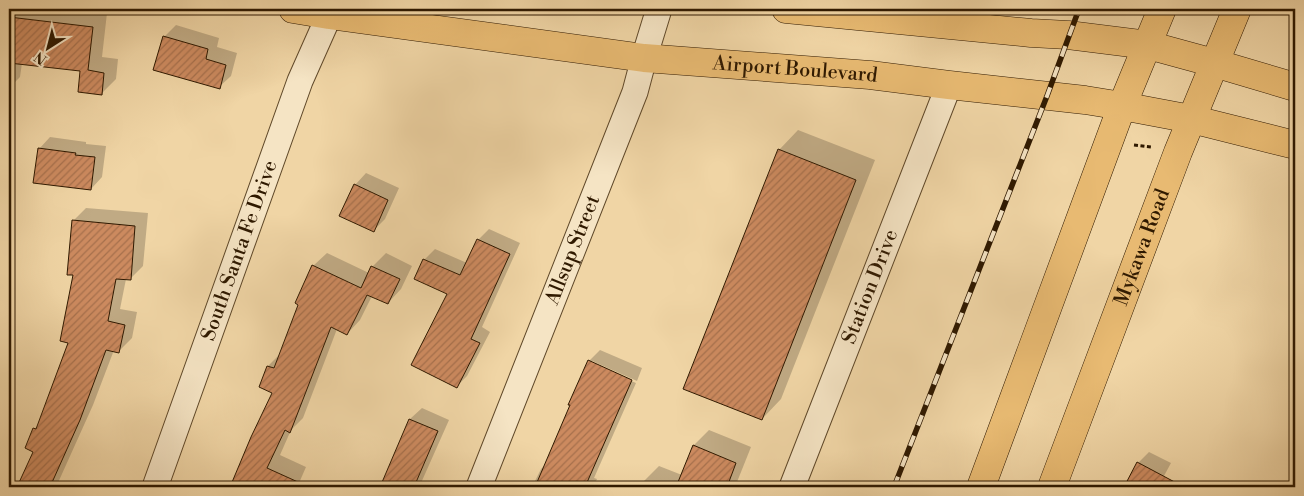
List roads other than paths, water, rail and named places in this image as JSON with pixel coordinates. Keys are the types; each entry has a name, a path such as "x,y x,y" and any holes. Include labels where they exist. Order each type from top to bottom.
{"main road":[{"name":"Airport Boulevard","path":"293,9 330,12 644,58 870,75 1085,100 1191,119 1295,145"},
{"path":"786,9 1148,45 1295,87"},
{"path":"981,487 1122,106 1162,9"},
{"name":"Mykawa Road","path":"1052,487 1191,119 1236,9"}],"street":[{"name":"Allsup Street","path":"479,487 635,92 659,9"},
{"name":"South Santa Fe Drive","path":"155,487 300,81 330,12"},
{"name":"Station Drive","path":"792,487 949,85"}],"railway":[{"path":"894,487 1047,96 1079,9"}]}
